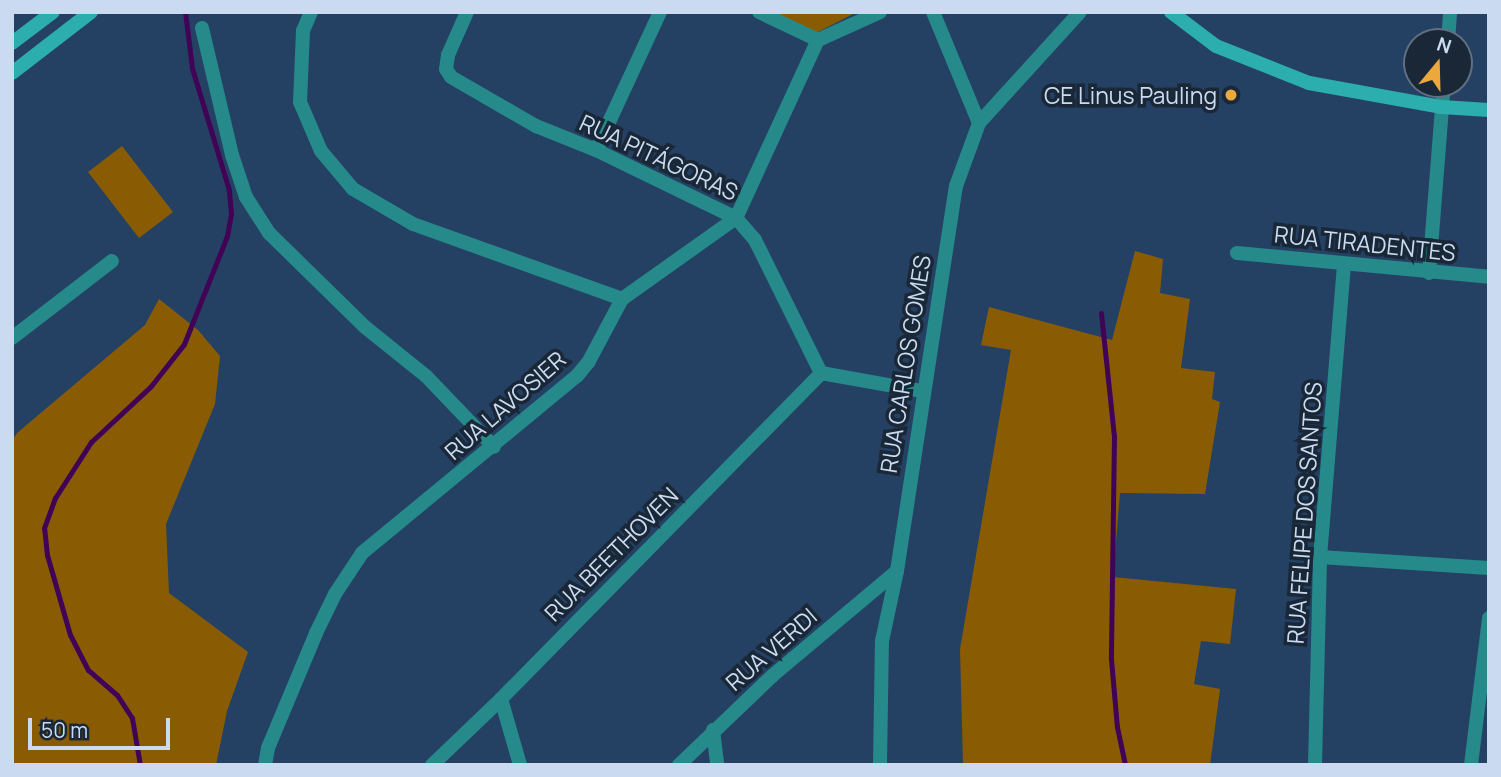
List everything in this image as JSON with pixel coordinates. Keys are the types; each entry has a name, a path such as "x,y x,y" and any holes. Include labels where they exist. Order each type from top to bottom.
{"street":[{"path":"12,43 52,12"},
{"path":"12,73 91,12"},
{"path":"311,12 303,31 300,102 321,150 353,189 413,224 622,299"},
{"name":"RUA PITÁGORAS","path":"467,12 448,55 446,69 451,77 536,126 596,150 736,218 755,240 821,373"},
{"path":"596,150 660,12"},
{"path":"759,12 818,40 880,12"},
{"path":"933,12 979,123"},
{"name":"RUA CARLOS GOMES","path":"880,765 882,642 897,571 922,391 956,186 979,123 1080,12"},
{"path":"1171,12 1216,46 1309,83 1441,107 1489,110"},
{"path":"202,28 232,155 246,197 269,233 365,327 426,376 494,447"},
{"name":"RUA LAVOSIER","path":"265,765 268,748 316,634 335,594 362,553 577,376 589,361 622,299 736,218 818,40"},
{"path":"1430,273 1442,98"},
{"name":"RUA TIRADENTES","path":"1237,253 1489,277"},
{"path":"15,330 112,261"},
{"name":"RUA FELIPE DOS SANTOS","path":"1315,765 1320,557 1344,265"},
{"path":"821,373 922,391"},
{"name":"RUA BEETHOVEN","path":"432,765 501,699 821,373"},
{"path":"1320,557 1489,568"},
{"name":"RUA VERDI","path":"679,765 713,730 897,571"},
{"path":"1471,765 1489,618"},
{"path":"501,699 520,765"},
{"path":"713,730 717,765"}],"shaded area":[{"path":"770,12 857,12 814,34"},
{"path":"122,146 173,212 139,238 88,172"},
{"path":"1135,251 1163,259 1160,293 1190,299 1181,368 1215,372 1212,399 1220,402 1205,494 1120,493 1113,577 1236,589 1230,644 1201,641 1194,684 1220,689 1210,765 963,765 960,649 1011,350 981,345 989,307 1112,340"},
{"path":"159,299 198,330 220,356 215,404 166,524 169,593 248,652 227,711 216,765 12,765 12,441 17,433 145,325"}],"waterway":[{"path":"140,765 132,718 117,695 88,670 70,635 47,555 44,528 55,498 91,442 151,386 184,344 227,236 231,214 229,190 192,68 185,12"},
{"path":"1101,313 1114,436 1111,659 1117,727 1125,765"}],"place":[{"name":"CE Linus Pauling","path":"1231,95"}]}
